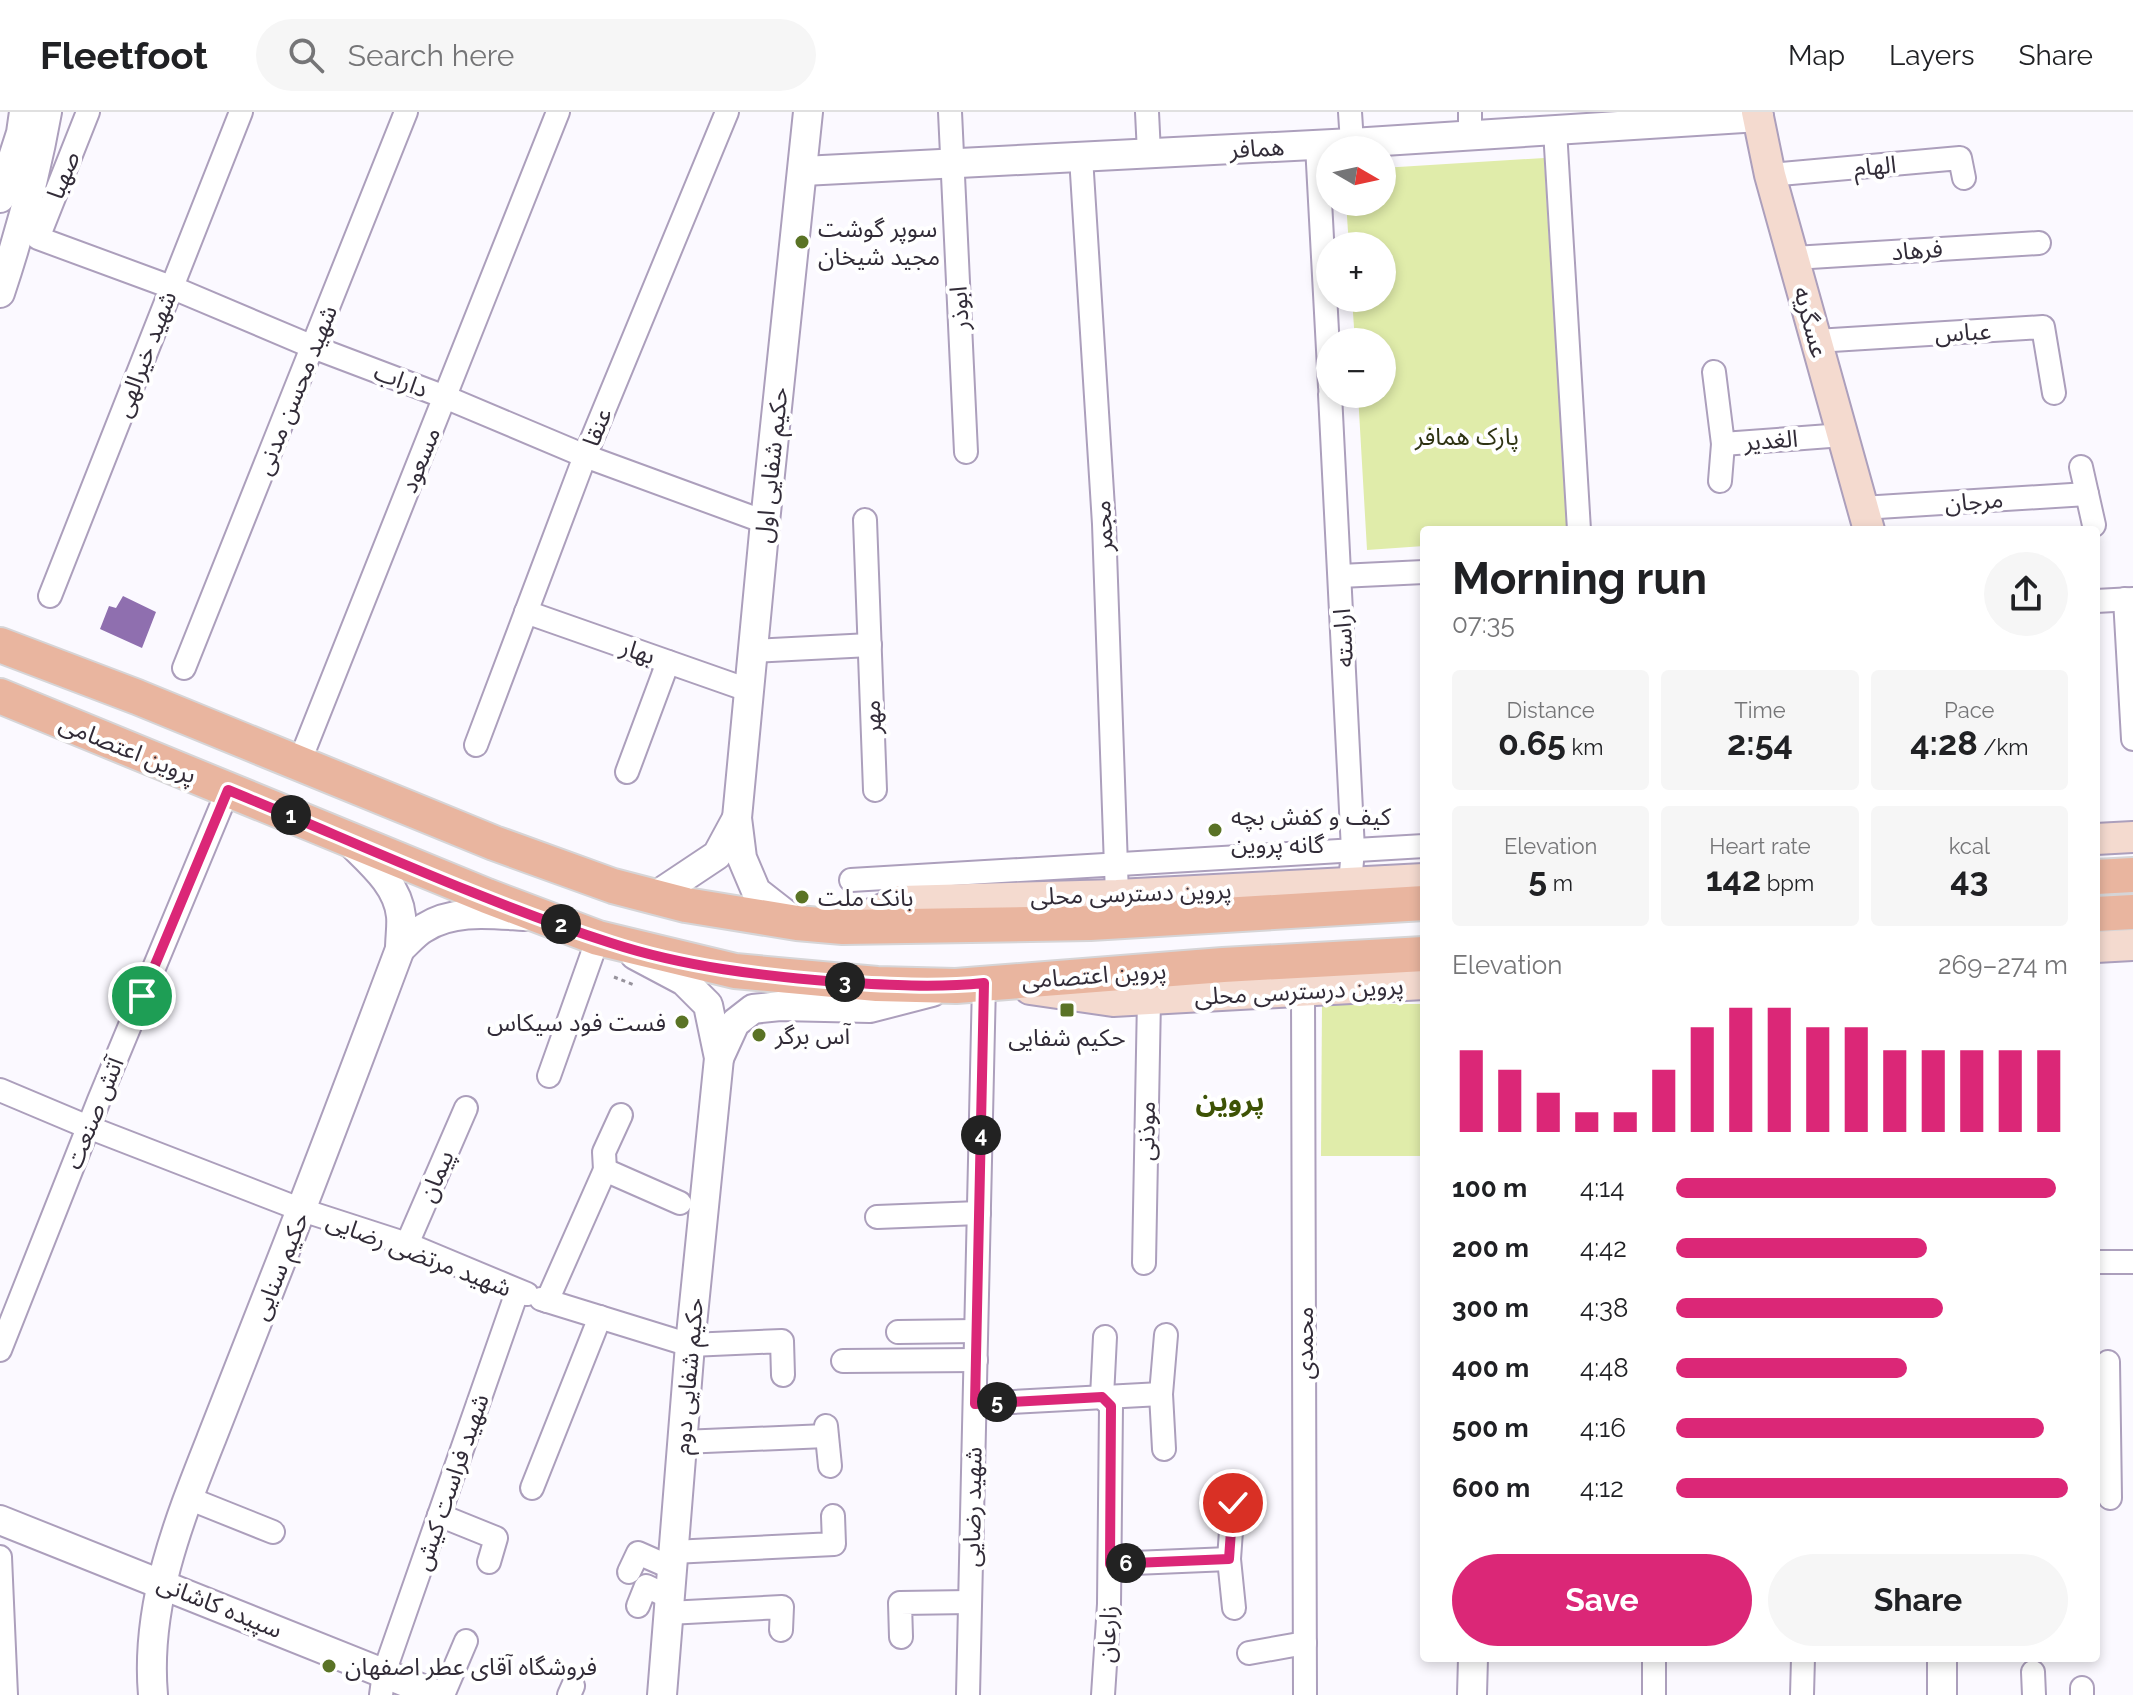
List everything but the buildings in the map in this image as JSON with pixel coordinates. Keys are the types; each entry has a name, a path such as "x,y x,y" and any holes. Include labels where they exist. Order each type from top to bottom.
{"main road":[{"name":"عسگریه","path":"1758,115 1770,175 1866,519"},
{"name":"پروین اعتصامی","path":"0,645 494,843 613,886 686,905 797,923 843,927 1090,923 1420,903"},
{"name":"پروین اعتصامی","path":"0,696 543,917 608,953 735,971 877,984 970,984 1420,954"},
{"path":"2100,839 2133,837"},
{"path":"2100,877 2133,875"},
{"name":"پروین دسترسی محلی","path":"843,927 901,901 1117,895 1420,879"},
{"path":"2100,914 2133,912"},
{"path":"2100,947 2133,945"},
{"name":"پروین درسترسی محلی","path":"970,984 1113,1001 1420,984"}],"street":[{"path":"0,198 21,133 24,112"},
{"path":"0,293 30,191 47,112"},
{"name":"صهبا","path":"38,238 88,112"},
{"name":"شهید خیرالهی","path":"50,596 241,112"},
{"name":"شهید محسن مدنی","path":"184,668 406,112"},
{"name":"مسعود","path":"299,763 558,112"},
{"name":"عنقا","path":"476,745 585,456 727,112"},
{"name":"ابوذر","path":"950,112 966,452"},
{"path":"1147,112 1149,153"},
{"path":"1350,112 1352,136"},
{"name":"حکیم شفایی اول","path":"737,818 803,171 804,114"},
{"name":"همافر","path":"1393,136 1470,123 1555,130 1600,119 1758,115"},
{"path":"1555,130 1579,526"},
{"name":"همافر","path":"803,171 1316,145"},
{"name":"مجمر","path":"1081,157 1104,524 1117,895"},
{"name":"الهام","path":"1770,175 1960,158 1964,178"},
{"path":"1321,216 1327,328"},
{"name":"داراب","path":"38,238 171,287 585,456 765,522"},
{"name":"فرهاد","path":"1794,258 2039,243"},
{"name":"عباس","path":"1816,341 2043,327 2054,393"},
{"name":"الغدیر","path":"1714,372 1723,444 1843,435"},
{"name":"اراسته","path":"1331,408 1353,850 1350,883"},
{"path":"1720,481 1723,444"},
{"path":"2081,467 2094,525"},
{"name":"مرجان","path":"1866,519 2087,494"},
{"name":"مهر","path":"865,520 875,790"},
{"path":"1340,576 1420,572"},
{"path":"2100,601 2129,599 2133,739"},
{"name":"بهار","path":"526,612 751,691"},
{"path":"753,651 870,645"},
{"path":"627,772 668,662"},
{"name":"آتش صنعت","path":"0,1350 88,1127 228,790"},
{"path":"654,897 717,855 737,818"},
{"path":"737,818 742,858 756,891 797,923"},
{"path":"347,839 396,893 401,916 400,949"},
{"path":"851,880 1420,846"},
{"path":"400,949 425,927 452,916 489,914 543,917"},
{"name":"حکیم سنایی","path":"153,1695 150,1660 161,1583 188,1498 302,1210 400,949"},
{"path":"549,1076 608,953 684,981 699,994 712,1014 719,1058"},
{"path":"719,1058 735,1023 753,1009 780,1006 870,1008 970,984"},
{"name":"شهید رضایی","path":"968,1695 979,1213 970,984"},
{"name":"محمدی","path":"1303,992 1305,1695"},
{"name":"موذنی","path":"1144,1263 1149,999"},
{"name":"حکیم شفایی دوم","path":"662,1695 690,1345 719,1058"},
{"name":"شهید مرتضی رضایی","path":"0,1090 302,1210 407,1244 533,1296 690,1345 782,1341 783,1375"},
{"name":"پیمان","path":"407,1244 466,1108"},
{"name":"شهید فراست کیش","path":"383,1684 439,1515 533,1296 605,1170 604,1152 621,1115"},
{"path":"605,1170 680,1203"},
{"path":"877,1217 979,1213"},
{"path":"2100,1262 2133,1262"},
{"path":"532,1488 600,1317"},
{"path":"898,1332 976,1331"},
{"path":"1164,1449 1161,1394 1166,1335"},
{"name":"زارعان","path":"1103,1695 1110,1564 1111,1406 1102,1397 1105,1337"},
{"path":"843,1361 976,1360"},
{"path":"2108,1362 2103,1498 2133,1497"},
{"path":"975,1404 1161,1394"},
{"path":"682,1442 826,1431 830,1466"},
{"path":"188,1498 273,1532"},
{"path":"1233,1503 1229,1559 1234,1608"},
{"path":"439,1515 496,1538 489,1562"},
{"path":"629,1572 638,1553 672,1560 834,1544 833,1516"},
{"name":"سپیده کاشانی","path":"0,1520 161,1583 383,1684 440,1695"},
{"path":"0,1557 6,1695"},
{"path":"1110,1564 1229,1559"},
{"path":"638,1606 646,1586 669,1605 782,1607 781,1630"},
{"path":"901,1637 900,1603 970,1602"},
{"path":"440,1695 466,1641"},
{"path":"1249,1653 1305,1643"},
{"path":"1472,1695 1473,1662"},
{"path":"1654,1662 1654,1695"},
{"path":"1802,1695 1803,1662"},
{"path":"1942,1662 1942,1695"},
{"path":"2033,1672 2034,1695"}],"path":[{"path":"608,953 634,985"}],"green space":[{"name":"پارک همافر","path":"1544,158 1567,526 1420,526 1420,546 1367,550 1359,408 1396,408 1396,328 1354,328 1353,312 1396,312 1396,232 1348,232 1347,216 1396,216 1396,167"},
{"path":"1322,1004 1420,1004 1420,1156 1321,1156"}],"place":[{"name":"سوپر گوشت مجید شیخان","path":"802,242"},
{"name":"کیف و کفش بچه گانه پروین","path":"1215,830"},
{"name":"بانک ملت","path":"802,897"},
{"name":"حکیم شفایی","path":"1067,1010"},
{"name":"فست فود سیکاس","path":"682,1022"},
{"name":"آس برگر","path":"759,1035"},
{"name":"فروشگاه آقای عطر اصفهان","path":"329,1666"}],"district":[{"name":"پروین","path":"1230,1101"}],"route":[{"path":"142,996 228,790 613,944 735,971 795,978 877,984 956,986 984,983 975,1404 1102,1397 1111,1406 1110,1564 1229,1559 1233,1503"}]}
